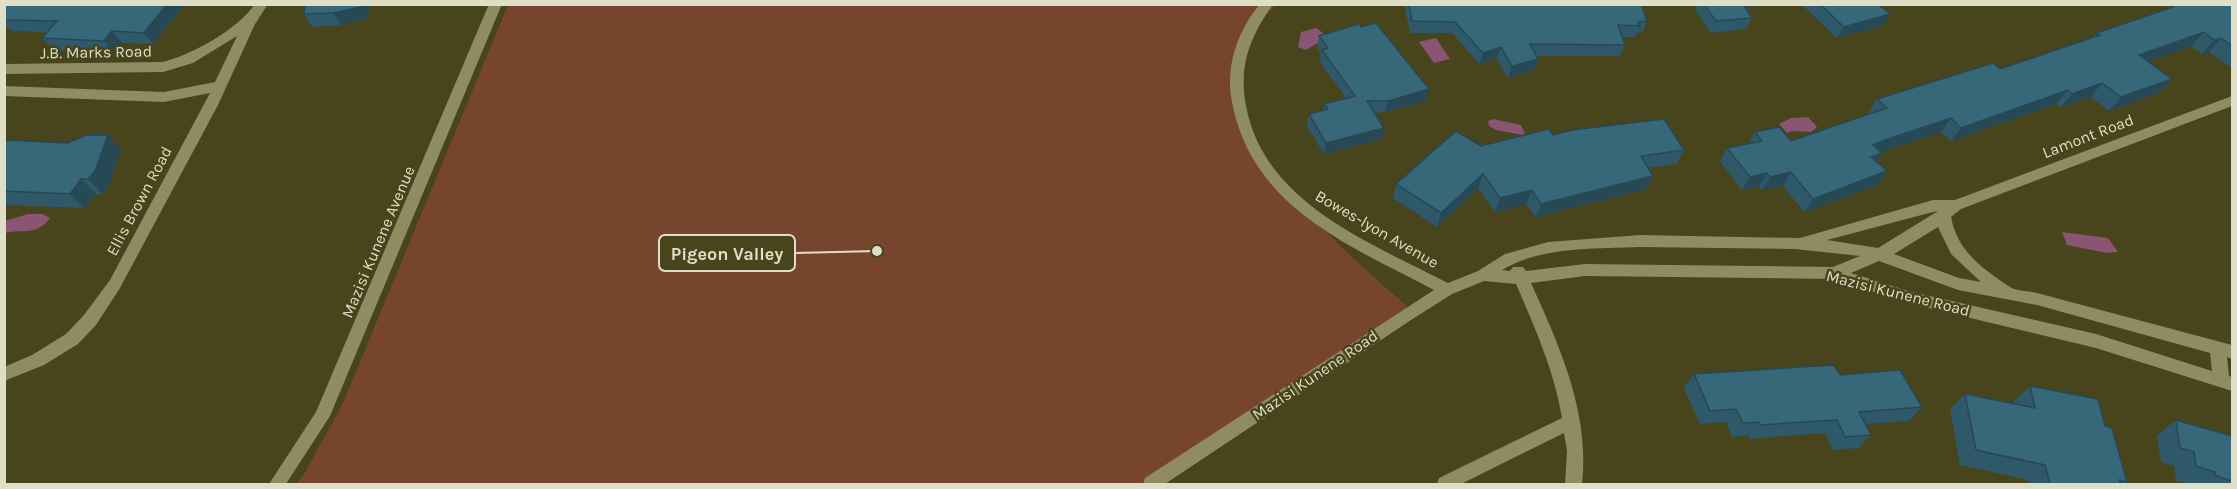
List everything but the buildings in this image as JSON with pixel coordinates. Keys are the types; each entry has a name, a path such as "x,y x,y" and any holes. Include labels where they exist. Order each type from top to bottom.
{"street":[{"name":"Ellis Brown Road","path":"4,374 38,360 72,339 90,320 115,284 219,86 249,23 262,4"},
{"name":"Mazisi Kunene Avenue","path":"277,484 322,416 496,4"},
{"name":"Bowes-lyon Avenue","path":"1266,4 1242,45 1235,80 1242,121 1260,162 1293,201 1339,231 1447,290"},
{"name":"J.B. Marks Road","path":"4,69 163,67 188,60 249,23"},
{"path":"4,91 164,97 219,86"},
{"name":"Lamont Road","path":"1795,243 1933,206 1956,205 2232,101"},
{"name":"Lamont Road","path":"1833,273 1858,265 1878,254 1943,216 1956,205"},
{"path":"1943,216 1948,240 1960,257 1977,273 2011,295"},
{"name":"Mazisi Kunene Road","path":"1151,484 1402,317 1447,290 1483,275 1510,258 1548,248 1640,241 1795,243 1848,248 1878,254 1958,284 2091,313 2225,350"},
{"path":"1510,258 1553,350 1566,394 1576,451 1574,484"},
{"name":"Mazisi Kunene Road","path":"1483,275 1521,278 1585,270 1833,273 1908,297 2096,341 2227,382"},
{"path":"2091,313 2096,341"},
{"path":"2225,350 2227,382"},
{"path":"1445,484 1570,422"}],"shaded area":[{"path":"508,5 1276,5 1250,37 1242,64 1244,97 1253,132 1260,148 1276,175 1307,213 1342,248 1416,314 1158,484 295,484 303,476 343,403"},
{"path":"1316,28 1323,33 1321,41 1306,50 1298,47 1301,32"},
{"path":"1436,38 1450,59 1434,63 1419,42"},
{"path":"1808,117 1817,127 1811,132 1787,133 1779,124 1791,118"},
{"path":"1493,119 1521,125 1525,134 1496,130 1489,126 1488,121"},
{"path":"28,214 43,214 50,218 34,230 5,233 5,221"},
{"path":"2062,232 2108,238 2118,252 2107,253 2067,245"}],"place":[{"name":"Pigeon Valley","path":"877,251"}]}
